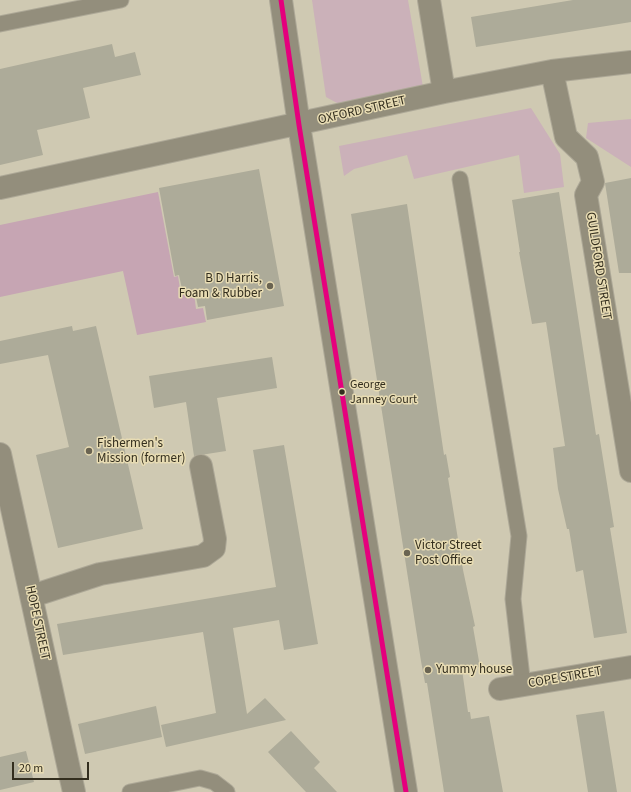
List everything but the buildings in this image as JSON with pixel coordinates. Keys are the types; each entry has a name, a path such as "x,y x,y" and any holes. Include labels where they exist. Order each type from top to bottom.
{"street":[{"path":"281,0 299,125 406,792"},
{"path":"430,0 444,92"},
{"name":"OXFORD STREET","path":"0,188 299,125 444,92 552,71 631,62"},
{"name":"GUILDFORD STREET","path":"552,71 566,137 587,157 593,182 586,195 631,471"},
{"name":"HOPE STREET","path":"0,454 74,792"},
{"path":"32,596 100,574 203,556 214,548 215,539 201,466"},
{"name":"COPE STREET","path":"500,689 631,667"}],"lane":[{"path":"0,24 121,0"},
{"path":"460,179 519,536 513,599 523,686"},
{"path":"130,792 200,778 214,782 227,792"}],"shaded area":[{"path":"312,0 408,0 423,87 337,103 326,97"},
{"path":"531,108 560,154 564,187 524,193 519,155 414,179 407,155 354,169 344,176 339,146"},
{"path":"631,119 631,167 586,138 588,123"},
{"path":"158,192 174,277 178,276 181,295 194,293 196,309 203,308 206,322 137,335 123,271 0,297 0,225"}],"transit line":[{"path":"281,0 299,125 406,792"}],"place":[{"name":"B D Harris, Foam & Rubber","path":"270,286"},
{"name":"George Janney Court","path":"342,392"},
{"name":"Fishermen's Mission (former)","path":"89,451"},
{"name":"Victor Street Post Office","path":"407,553"},
{"name":"Yummy house","path":"428,670"}]}
